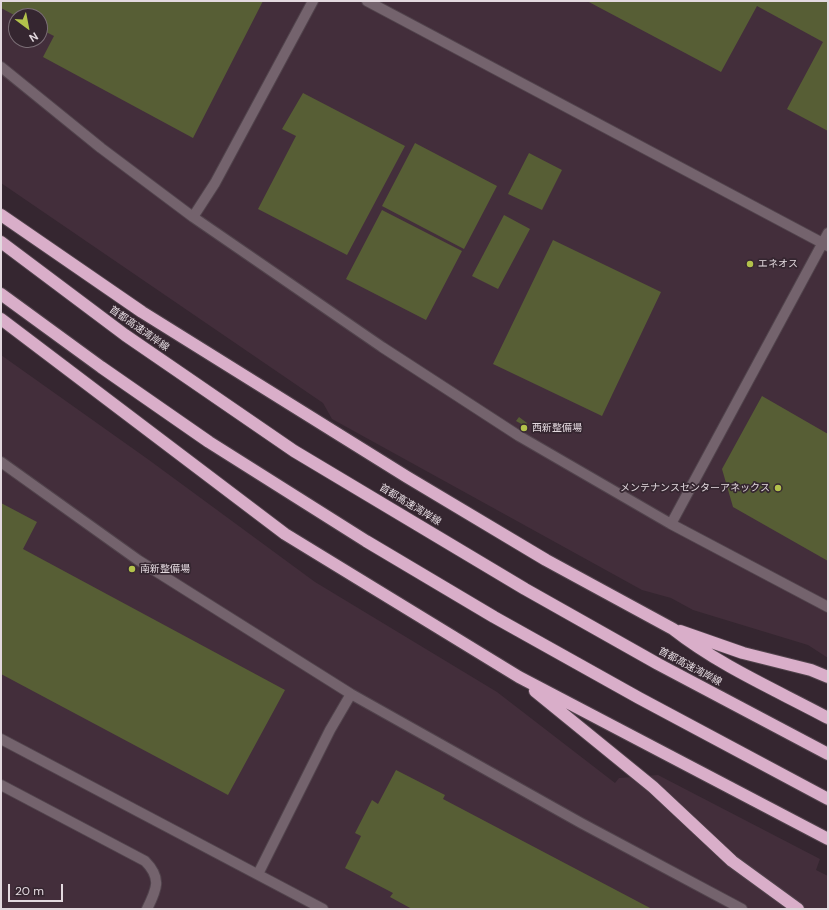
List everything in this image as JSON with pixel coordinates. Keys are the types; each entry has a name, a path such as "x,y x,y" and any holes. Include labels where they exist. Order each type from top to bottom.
{"highway":[{"path":"1,215 142,312 407,477 546,560 673,629 691,643 733,667 828,718"},
{"name":"首都高速湾岸線","path":"1,242 125,335 294,451 525,589 658,664 828,754"},
{"path":"1,294 101,367 209,442 366,541 494,617 639,698 828,799"},
{"path":"1,319 285,534 519,677 828,839"},
{"path":"673,629 743,653 811,670 828,672"},
{"path":"811,670 828,677"},
{"path":"519,677 652,787 732,861 798,909"}],"street":[{"path":"193,217 216,183 313,1"},
{"path":"366,1 825,244"},
{"path":"1,67 101,148 193,217 382,347 519,436 671,524 828,607"},
{"path":"671,524 825,244 828,232"},
{"path":"1,462 138,560 351,694 581,823 742,909"},
{"path":"258,874 330,730 351,694"},
{"path":"1,739 323,909"},
{"path":"1,785 145,861 152,869 157,879 156,888 147,909"}],"shaded area":[{"path":"1,1 828,1 828,658 808,645 693,610 671,598 642,590 332,419 323,403 1,183"},
{"path":"1,355 149,460 315,582 497,692 615,783 619,778 658,775 820,859 816,870 828,876 828,909 1,909"}],"building":[{"path":"1,1 263,1 193,138 43,57 54,36 48,33 48,8 8,8 8,12 1,8"},
{"path":"587,1 828,1 828,131 787,109 823,42 757,6 721,72"},
{"path":"303,93 405,146 347,255 258,209 296,136 282,129"},
{"path":"415,143 497,186 464,249 382,206"},
{"path":"529,153 562,170 542,210 508,194"},
{"path":"382,210 462,251 426,320 346,279"},
{"path":"504,215 530,229 498,289 472,276"},
{"path":"553,240 661,292 602,416 493,364"},
{"name":"メンテナンスセンターアネックス","path":"762,396 828,434 828,561 733,507 722,469"},
{"path":"519,417 527,423 525,426 516,421"},
{"path":"1,503 37,522 23,549 285,690 228,795 1,674"},
{"path":"396,770 445,795 443,799 652,909 412,909 390,897 393,893 345,868 361,836 355,833 372,800 378,804"}],"place":[{"name":"エネオス","path":"750,264"},
{"name":"西新整備場","path":"524,428"},
{"name":"メンテナンスセンターアネックス","path":"778,488"},
{"name":"南新整備場","path":"132,569"}]}
